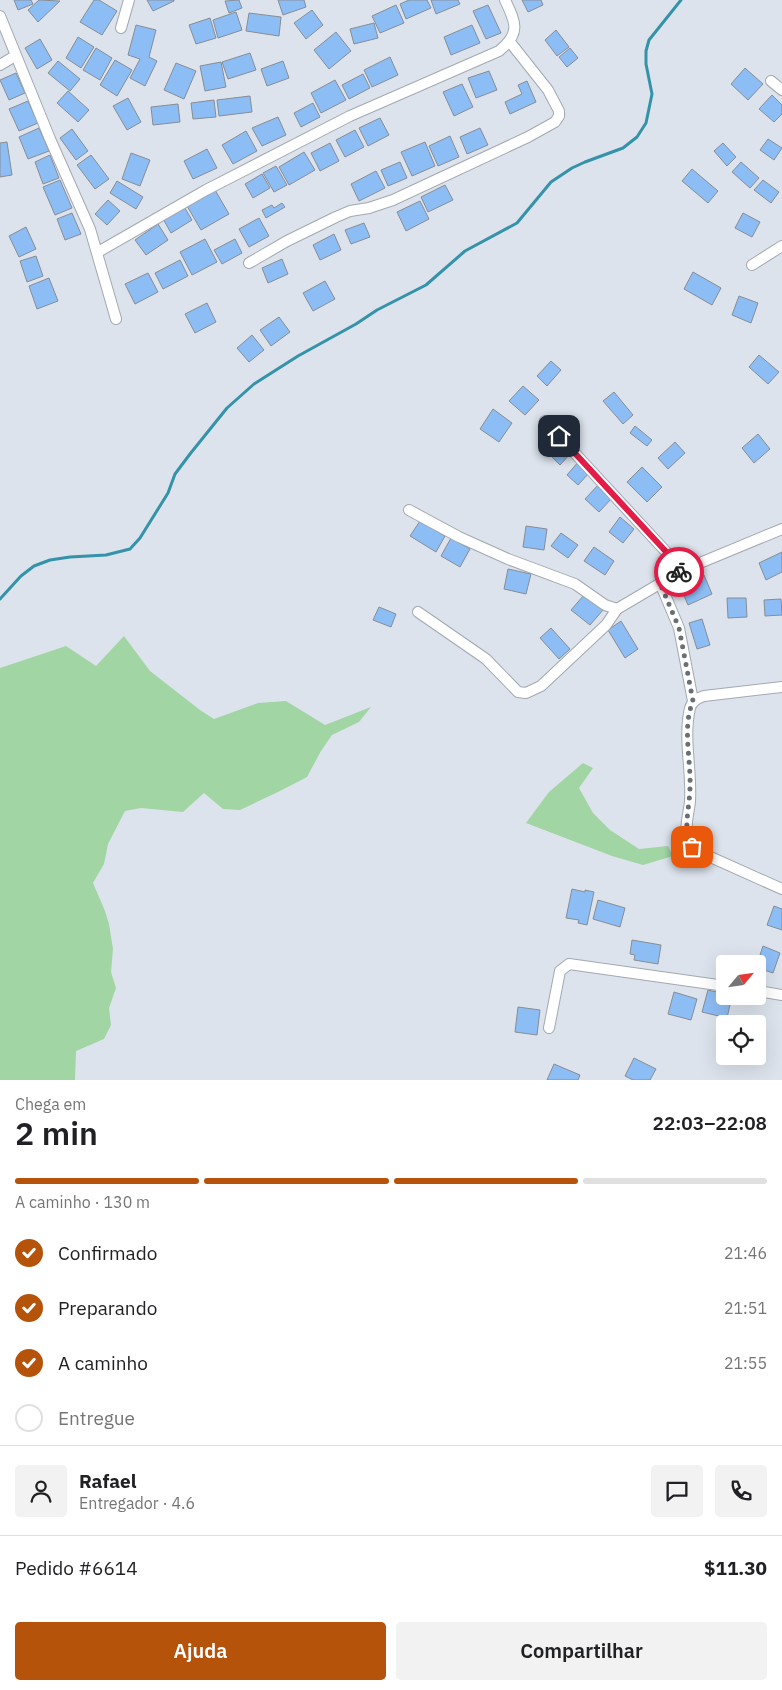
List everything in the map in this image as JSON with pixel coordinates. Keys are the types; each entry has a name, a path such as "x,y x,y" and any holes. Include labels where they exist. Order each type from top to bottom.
{"street":[{"path":"121,28 129,0"},
{"path":"98,252 206,190 350,116 499,50 510,42 515,26 505,0"},
{"path":"0,16 50,139 79,202 98,252 116,319"},
{"path":"249,263 312,228 336,217 393,200 528,137 555,122 559,116 559,111 548,90 510,42"},
{"path":"0,65 15,56"},
{"path":"771,81 782,90"},
{"path":"752,265 782,246"},
{"path":"545,421 683,570"},
{"path":"409,510 460,537 575,584 605,605 617,609"},
{"path":"418,612 486,659 518,692 526,693 541,686 606,625 617,609 683,570 782,529"},
{"path":"660,583 679,628 693,701 688,728 690,782 688,840 692,847 704,855 782,889"},
{"path":"693,701 704,696 782,688"},
{"path":"549,1028 560,971 569,964 716,985"},
{"path":"766,992 782,995"}],"green space":[{"path":"124,636 150,671 214,719 258,703 286,701 325,725 371,707 359,722 332,735 307,777 240,810 223,809 204,793 183,812 141,808 125,811 108,844 104,864 93,883 109,924 113,949 111,972 116,988 109,1008 111,1025 104,1039 76,1051 75,1080 0,1080 0,668 66,646 96,666"},
{"path":"583,763 593,768 579,788 593,813 610,830 639,849 668,846 673,856 643,865 612,856 526,823 549,792"}],"building":[{"path":"14,0 31,0 33,4 18,10"},
{"path":"39,0 60,1 38,22 28,10"},
{"path":"94,0 99,0 117,11 102,35 80,22"},
{"path":"147,0 174,0 174,1 153,11"},
{"path":"239,0 242,8 229,13 225,1"},
{"path":"278,0 304,0 306,7 283,15"},
{"path":"409,0 427,0 431,8 406,19 400,4"},
{"path":"431,0 458,0 460,4 436,14"},
{"path":"522,0 541,0 543,5 528,12"},
{"path":"396,5 404,23 380,33 372,16"},
{"path":"488,5 501,33 486,39 473,11"},
{"path":"312,10 323,25 306,39 294,23"},
{"path":"236,12 242,30 218,38 213,20"},
{"path":"249,13 281,17 279,36 246,31"},
{"path":"210,18 216,38 196,44 189,25"},
{"path":"374,23 378,38 354,44 350,29"},
{"path":"136,25 156,30 149,57 157,61 145,86 130,78 140,59 128,55"},
{"path":"472,25 480,43 451,55 444,37"},
{"path":"556,30 569,47 557,56 545,40"},
{"path":"336,32 351,51 329,69 314,50"},
{"path":"78,37 94,47 81,68 66,58"},
{"path":"40,39 52,60 37,69 25,48"},
{"path":"96,48 112,58 100,80 83,70"},
{"path":"570,48 578,58 567,67 559,57"},
{"path":"250,53 256,70 228,79 222,62"},
{"path":"390,57 398,75 372,87 364,70"},
{"path":"115,60 132,70 117,96 100,85"},
{"path":"58,61 80,79 70,91 48,73"},
{"path":"283,61 289,78 267,86 261,69"},
{"path":"221,62 226,87 205,91 200,66"},
{"path":"176,63 196,71 184,99 164,90"},
{"path":"745,68 763,84 748,100 731,84"},
{"path":"489,71 497,90 476,98 468,78"},
{"path":"16,73 25,93 9,100 0,80"},
{"path":"363,74 370,88 349,99 342,85"},
{"path":"335,80 346,100 321,113 311,93"},
{"path":"527,81 536,102 510,114 505,102 522,94 518,85"},
{"path":"462,84 473,107 454,116 443,92"},
{"path":"68,91 89,110 78,122 57,103"},
{"path":"772,95 782,105 782,114 774,122 759,109"},
{"path":"250,96 252,112 219,116 217,100"},
{"path":"128,98 141,122 127,130 113,106"},
{"path":"214,100 216,117 193,119 191,103"},
{"path":"28,101 38,123 19,131 9,109"},
{"path":"313,103 320,117 301,127 294,113"},
{"path":"178,104 180,122 153,125 151,107"},
{"path":"278,117 286,135 262,146 252,128"},
{"path":"380,118 389,135 368,146 359,128"},
{"path":"39,128 49,151 28,159 19,137"},
{"path":"480,128 488,145 467,154 460,137"},
{"path":"72,129 88,151 76,160 60,138"},
{"path":"355,130 364,147 345,157 336,140"},
{"path":"246,131 257,151 233,164 222,145"},
{"path":"450,136 459,157 438,166 429,146"},
{"path":"768,139 782,148 774,160 760,150"},
{"path":"7,142 12,175 0,177 0,143"},
{"path":"425,142 435,166 412,176 401,152"},
{"path":"330,143 339,161 320,171 311,153"},
{"path":"723,143 736,157 727,166 714,151"},
{"path":"207,149 217,168 193,179 184,161"},
{"path":"304,152 315,170 289,185 279,167"},
{"path":"131,153 150,160 140,186 122,179"},
{"path":"50,155 59,178 43,184 35,162"},
{"path":"91,155 109,179 95,189 77,165"},
{"path":"400,162 407,178 388,186 381,170"},
{"path":"741,162 759,178 750,188 732,172"},
{"path":"276,166 287,185 274,192 263,173"},
{"path":"692,169 718,191 708,203 682,181"},
{"path":"376,171 385,188 359,201 351,184"},
{"path":"262,174 270,188 253,198 245,184"},
{"path":"60,180 72,208 55,215 43,187"},
{"path":"763,180 779,192 771,203 754,190"},
{"path":"117,181 143,197 136,209 110,193"},
{"path":"445,185 453,200 428,212 421,197"},
{"path":"215,190 229,214 201,230 187,206"},
{"path":"108,200 120,211 107,225 95,214"},
{"path":"420,201 429,219 406,231 397,212"},
{"path":"282,203 285,207 266,218 262,210 272,205 274,208"},
{"path":"183,205 192,220 171,233 162,217"},
{"path":"72,213 81,234 65,240 57,219"},
{"path":"743,213 760,222 752,237 735,228"},
{"path":"259,218 269,236 249,247 239,229"},
{"path":"364,223 370,237 351,244 345,230"},
{"path":"158,224 168,240 146,255 135,240"},
{"path":"26,227 36,249 19,257 9,236"},
{"path":"334,234 341,250 320,260 313,245"},
{"path":"205,239 217,262 192,275 180,252"},
{"path":"235,239 242,253 222,264 214,250"},
{"path":"36,256 43,276 27,282 20,261"},
{"path":"282,259 288,274 268,283 262,268"},
{"path":"180,260 188,276 163,289 155,273"},
{"path":"693,272 721,288 712,305 684,289"},
{"path":"148,273 158,292 135,304 125,284"},
{"path":"49,278 58,301 37,309 29,286"},
{"path":"325,281 335,299 313,311 303,293"},
{"path":"739,296 758,303 751,323 732,315"},
{"path":"207,303 216,322 195,333 185,314"},
{"path":"279,317 290,332 271,346 260,330"},
{"path":"252,335 264,350 249,362 237,348"},
{"path":"759,355 779,372 768,384 749,367"},
{"path":"551,361 561,370 547,386 537,376"},
{"path":"523,386 539,400 525,415 509,401"},
{"path":"614,392 633,415 623,424 603,401"},
{"path":"493,409 512,423 499,442 480,429"},
{"path":"635,426 652,440 647,446 630,433"},
{"path":"758,434 770,449 754,463 742,448"},
{"path":"675,442 685,453 668,469 658,458"},
{"path":"559,443 570,454 560,465 549,454"},
{"path":"579,461 590,472 578,485 567,475"},
{"path":"642,467 662,487 647,502 627,482"},
{"path":"599,484 613,497 599,512 585,499"},
{"path":"620,517 634,529 623,543 609,532"},
{"path":"420,521 445,536 436,552 410,536"},
{"path":"526,526 547,529 544,550 523,547"},
{"path":"561,533 578,545 568,558 551,546"},
{"path":"451,538 470,549 460,567 441,556"},
{"path":"594,547 614,561 605,575 584,561"},
{"path":"782,552 782,572 766,580 759,563"},
{"path":"508,569 531,574 526,594 504,589"},
{"path":"704,575 712,594 688,605 680,586"},
{"path":"584,595 603,610 590,625 571,610"},
{"path":"727,598 746,598 747,617 728,618"},
{"path":"781,599 782,615 765,616 764,600"},
{"path":"379,607 396,614 391,627 373,620"},
{"path":"702,619 710,645 697,649 689,623"},
{"path":"621,621 638,649 625,658 608,630"},
{"path":"551,628 570,649 559,659 540,638"},
{"path":"572,889 594,892 587,925 578,923 579,920 566,918"},
{"path":"598,900 625,908 620,927 593,919"},
{"path":"774,906 782,909 782,930 767,925"},
{"path":"632,940 661,945 658,964 634,960 635,955 630,954"},
{"path":"763,946 780,953 773,973 766,971 766,955 760,955"},
{"path":"708,990 716,992 716,1005 730,1005 728,1015 716,1015 702,1012"},
{"path":"674,992 697,999 691,1020 668,1014"},
{"path":"518,1007 540,1010 537,1035 515,1032"},
{"path":"634,1058 656,1069 650,1080 633,1080 625,1076"},
{"path":"554,1064 580,1075 578,1080 547,1080"}],"waterway":[{"path":"0,599 21,576 34,566 50,560 106,555 130,549 140,538 168,493 175,474 190,454 227,408 254,384 377,310 426,285 465,251 517,223 551,182 572,168 623,148 637,137 646,123 652,94 646,64 646,51 649,40 681,0"}],"way so far":[{"path":"679,572 660,583 679,628 693,701 688,728 690,802 687,830 688,840 692,847"}],"route":[{"path":"559,436 683,570 679,572"}]}
